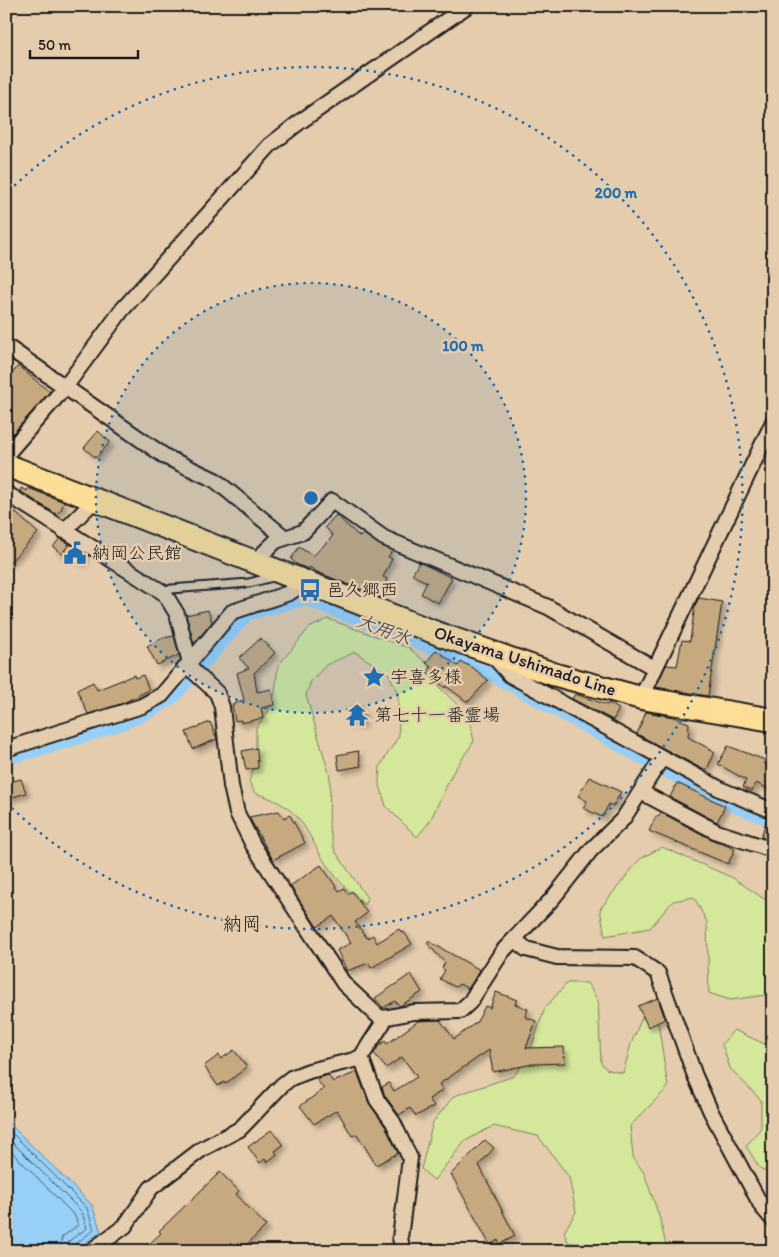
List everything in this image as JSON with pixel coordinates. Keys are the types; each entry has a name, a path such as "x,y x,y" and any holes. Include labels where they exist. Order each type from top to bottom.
{"main road":[{"name":"Okayama Ushimado Line","path":"6,465 489,653 556,675 642,698 773,720"}],"street":[{"path":"6,455 66,386 122,310 270,145 301,121 467,6"},
{"path":"6,346 166,457 215,480 284,537"},
{"path":"642,698 654,668 773,422"},
{"path":"6,493 164,593 177,614 193,670 217,693 222,708 230,786 237,813 253,845 344,984 365,1006 383,1018 414,1012 460,1011 470,1002 497,957 553,898 591,850 623,819 659,763"},
{"path":"64,531 89,506 91,498"},
{"path":"255,561 261,553 284,537 292,537 302,532 332,501 384,538 548,606 654,668"},
{"path":"6,749 142,706 162,695 193,670 232,612 289,593 307,582"},
{"path":"489,653 510,675 659,763 773,811"},
{"path":"641,792 717,832 773,850"},
{"path":"514,939 526,949 557,957 635,958 658,973 695,1076 711,1112 762,1207 773,1220"},
{"path":"91,1251 124,1226 151,1188 202,1149 240,1129 291,1078 309,1071 354,1060 361,1056 383,1023 383,1018"},
{"path":"361,1056 377,1100 393,1122 410,1158 401,1229 403,1251"}],"lane":[{"path":"164,593 171,589 248,582 276,576 282,571"}],"green space":[{"path":"328,619 409,648 432,668 440,688 468,715 474,741 453,772 430,821 417,837 386,806 379,782 380,766 399,736 398,694 389,674 355,652 326,665 311,681 306,695 330,777 329,828 335,851 367,898 364,905 336,877 297,817 287,808 273,800 255,793 249,781 256,763 256,728 268,712 275,693 278,666 309,628"},
{"path":"662,847 733,878 773,905 773,994 730,1000 709,993 707,922 694,897 673,901 650,928 605,936 600,909 640,859"},
{"path":"567,983 587,983 598,1001 601,1063 606,1069 623,1073 631,1044 644,1013 658,1023 668,1087 630,1126 633,1157 644,1173 659,1216 666,1245 673,1251 621,1251 596,1245 568,1242 564,1232 576,1212 569,1177 538,1136 493,1126 465,1141 434,1180 421,1169 433,1122 454,1096 514,1076 528,1057 545,1008"},
{"path":"734,1030 769,1046 773,1052 773,1177 759,1167 746,1146 761,1128 761,1100 730,1068 722,1044"}],"water":[{"path":"6,1120 92,1205 101,1232 73,1251 6,1251"}],"building":[{"path":"18,366 50,392 6,441 6,382"},
{"path":"98,431 110,442 96,458 84,448"},
{"path":"21,488 27,491 28,488 64,502 61,510 56,514 20,491"},
{"path":"6,504 38,533 6,566"},
{"path":"336,515 360,537 363,534 392,551 388,557 392,559 383,577 387,579 379,597 315,571 310,567 308,569 296,564 291,559 299,547 313,556 333,536 325,527"},
{"path":"60,538 69,544 62,554 53,547"},
{"path":"70,544 87,554 80,563 64,551"},
{"path":"419,562 452,578 438,603 421,594 427,582 412,575"},
{"path":"699,598 722,602 708,696 656,687 666,665 677,666 682,640 690,641 695,605"},
{"path":"208,610 212,622 194,644 186,615"},
{"path":"174,636 179,655 157,665 147,646 163,638"},
{"path":"261,638 275,653 254,673 257,692 271,689 274,705 261,708 263,718 241,723 241,720 235,721 232,705 244,700 237,673 249,668 239,658"},
{"path":"436,650 458,666 461,662 472,667 488,680 469,701 466,701 446,686 445,688 427,672 431,667 426,663"},
{"path":"134,675 135,678 143,675 149,690 121,704 88,714 77,690 93,682 97,690"},
{"path":"575,694 607,705 608,703 619,709 613,720 572,699"},
{"name":"第七十一番霊場","path":"351,707 363,707 362,724 350,724"},
{"path":"646,712 673,717 689,723 688,737 715,752 706,771 637,734"},
{"path":"210,722 217,739 193,749 186,732"},
{"path":"728,746 765,760 764,763 773,768 773,791 756,783 752,791 743,787 746,780 718,764"},
{"path":"257,748 258,768 246,770 242,751"},
{"path":"358,751 361,766 339,770 337,755"},
{"path":"589,777 621,792 613,806 609,804 602,817 583,808 587,801 578,796"},
{"path":"21,779 26,793 6,799 6,783"},
{"path":"677,783 725,806 717,822 670,797"},
{"path":"279,811 284,818 290,815 305,843 273,860 249,817"},
{"path":"662,813 713,840 735,849 728,864 649,831 656,816 658,817"},
{"path":"767,818 773,820 773,841 761,837"},
{"path":"321,865 339,891 344,888 348,894 352,891 367,913 355,922 367,938 373,935 377,943 399,929 402,933 404,932 412,944 371,968 369,963 347,971 337,950 351,943 333,916 317,927 290,886"},
{"path":"428,941 480,970 468,989 460,984 455,987 440,979 445,970 442,968 445,963 427,943"},
{"path":"411,974 422,992 400,1006 395,1001 383,1008 375,998"},
{"path":"496,992 517,1000 515,1004 528,1009 525,1017 536,1021 526,1048 564,1047 565,1063 533,1064 493,1072 489,1050 439,1084 443,1090 429,1099 434,1106 416,1116 410,1108 399,1115 385,1096 382,1087 389,1083 394,1091 417,1077 402,1057 386,1068 374,1053 379,1045 385,1041 387,1044 418,1021 440,1020 454,1039 477,1022 485,1006 490,1008"},
{"path":"658,998 665,1019 648,1027 638,1006"},
{"path":"234,1050 247,1067 225,1084 224,1082 218,1086 204,1066 219,1055 221,1059"},
{"path":"357,1072 369,1103 385,1126 398,1153 376,1165 357,1134 352,1136 337,1110 314,1124 300,1106 324,1089 317,1080 322,1077 328,1075 333,1082"},
{"path":"271,1130 283,1145 275,1151 277,1154 267,1162 265,1159 260,1163 248,1147"},
{"path":"485,1140 494,1148 479,1165 515,1236 500,1244 498,1240 490,1245 451,1174"},
{"path":"220,1172 239,1191 236,1194 266,1226 240,1251 153,1251 148,1245 161,1233 159,1231"}],"waterway":[{"path":"285,125 294,118"},
{"name":"大用水","path":"6,758 94,732 158,706 174,695 247,613 305,598 469,661 717,798 773,820"}],"place":[{"name":"納岡公民館","path":"75,553"},
{"name":"邑久郷西","path":"310,590"},
{"name":"宇喜多様","path":"374,677"},
{"name":"第七十一番霊場","path":"357,715"}],"district":[{"name":"納岡","path":"242,923"}]}
